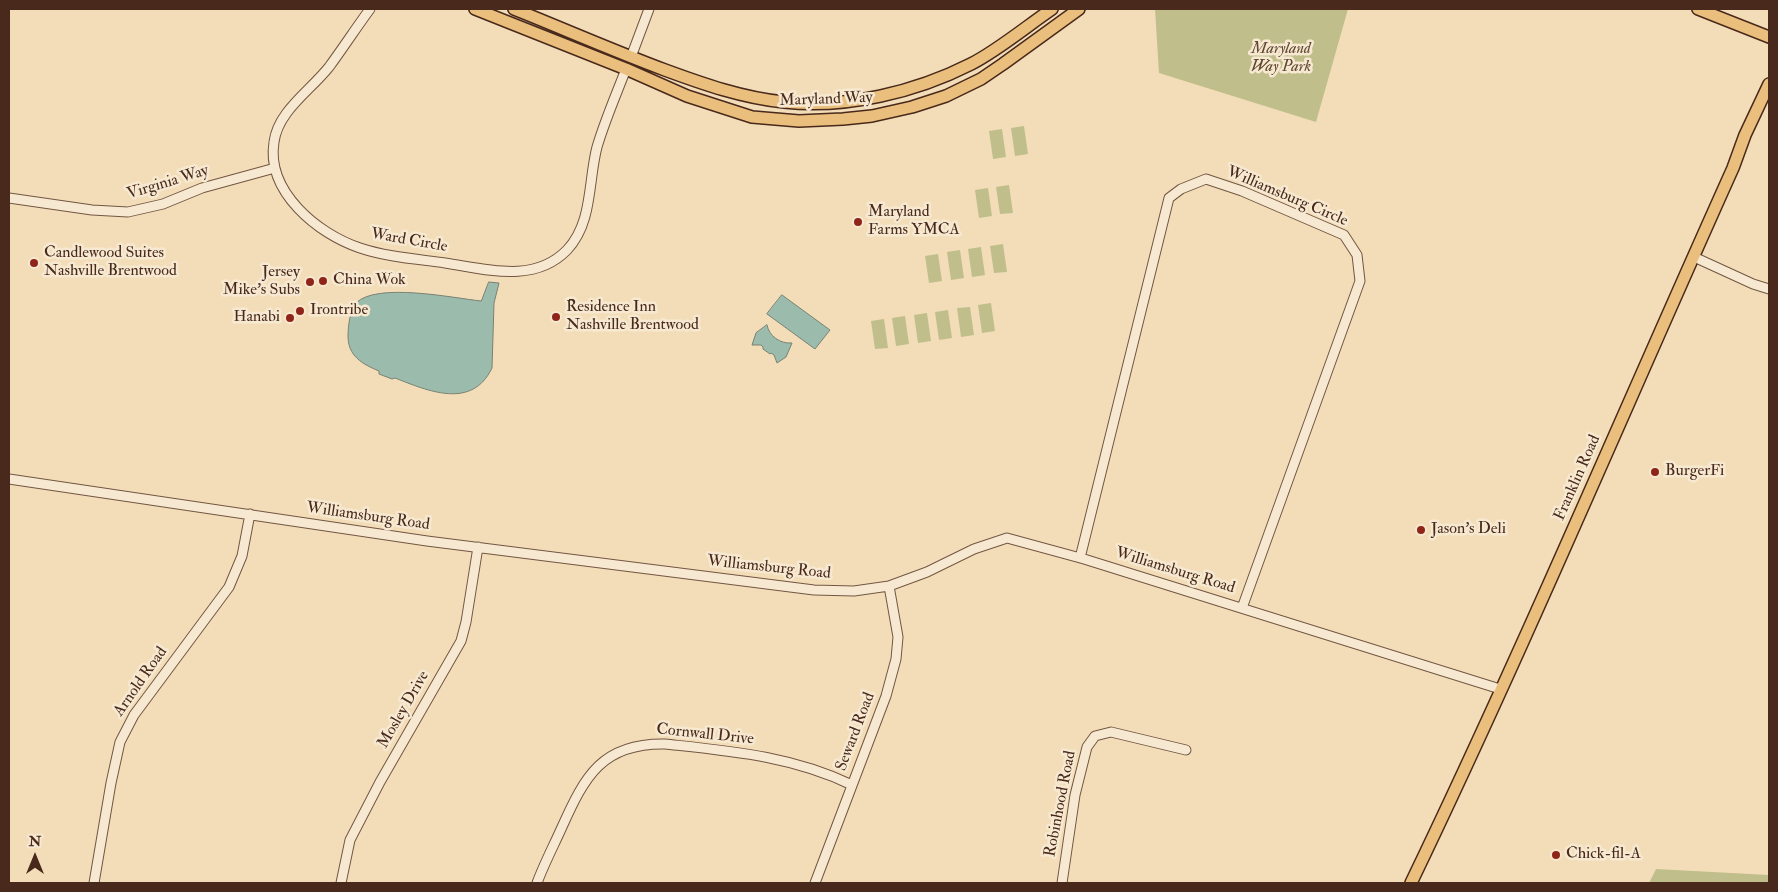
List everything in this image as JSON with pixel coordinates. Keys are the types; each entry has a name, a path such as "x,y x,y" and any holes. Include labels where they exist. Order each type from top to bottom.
{"main road":[{"name":"Maryland Way","path":"475,9 688,96 752,117 799,121 857,118 887,114 946,96 981,79 1079,9"},
{"name":"Maryland Way","path":"514,9 631,57 696,81 755,98 786,103 842,102 896,93 939,79 985,55 1052,9"},
{"path":"1698,9 1769,37"},
{"path":"985,55 994,70"},
{"path":"626,70 631,57"},
{"name":"Franklin Road","path":"1411,883 1453,797 1694,257 1733,168 1745,135 1769,84"},
{"path":"918,86 923,104"},
{"path":"752,117 755,98"}],"street":[{"name":"Ward Circle","path":"370,9 330,66 284,116 277,129 273,154 278,177 286,192 303,213 319,227 351,245 384,254 516,272 537,269 549,264 568,250 582,228 597,148 626,70"},
{"path":"631,57 649,9"},
{"name":"Virginia Way","path":"9,198 92,210 128,212 163,204 202,188 276,168"},
{"name":"Williamsburg Circle","path":"1080,558 1168,198 1181,189 1206,179 1344,235 1357,255 1360,281 1242,608"},
{"path":"1694,257 1769,289"},
{"name":"Williamsburg Road","path":"9,479 478,547 814,590 854,591 889,586 927,572 974,549 1007,538 1080,558 1500,689"},
{"name":"Arnold Road","path":"94,883 120,742 134,715 219,602 231,582 242,556 250,514"},
{"name":"Mosley Drive","path":"341,883 350,840 380,782 461,641 466,622 478,547"},
{"name":"Seward Road","path":"814,883 886,696 896,660 898,637 889,586"},
{"name":"Robinhood Road","path":"1062,883 1076,794 1087,746 1095,736 1111,732 1186,750"},
{"name":"Cornwall Drive","path":"537,883 570,809 593,770 618,752 629,748 650,743 767,756 813,769 852,785"}],"green space":[{"name":"Maryland Way Park","path":"1155,9 1348,9 1316,122 1159,73"},
{"path":"1024,126 1028,154 1015,156 1011,128"},
{"path":"1002,129 1006,157 993,159 989,131"},
{"path":"1009,185 1013,213 1000,214 996,187"},
{"path":"988,188 992,216 979,218 975,190"},
{"path":"1003,244 1007,272 994,273 990,246"},
{"path":"981,247 985,275 972,277 968,249"},
{"path":"960,250 964,278 951,280 947,252"},
{"path":"938,254 942,281 929,283 925,256"},
{"path":"991,303 995,331 982,333 978,305"},
{"path":"970,307 974,335 961,337 957,308"},
{"path":"948,310 952,338 939,340 935,312"},
{"path":"927,313 931,341 918,343 914,315"},
{"path":"905,316 909,344 896,346 892,318"},
{"path":"884,319 888,348 875,349 871,321"},
{"path":"1656,869 1769,875 1769,883 1649,883"}],"shaded area":[{"path":"489,282 499,283 494,303 492,368 483,381 473,389 461,393 448,394 421,388 395,378 392,379 379,374 379,371 362,362 350,349 348,336 351,314 356,303 366,297 380,293 397,292 481,301"},
{"path":"782,295 830,330 815,349 767,314"},
{"path":"767,325 770,333 776,338 783,342 792,343 786,357 777,363 774,355 763,349 761,345 752,345 756,333"}],"place":[{"name":"Maryland Farms YMCA","path":"858,222"},
{"name":"Candlewood Suites Nashville Brentwood","path":"34,263"},
{"name":"China Wok","path":"323,281"},
{"name":"Jersey Mike's Subs","path":"310,282"},
{"name":"Irontribe","path":"300,311"},
{"name":"Residence Inn Nashville Brentwood","path":"556,317"},
{"name":"Hanabi","path":"290,318"},
{"name":"BurgerFi","path":"1655,472"},
{"name":"Jason's Deli","path":"1421,530"},
{"name":"Chick-fil-A","path":"1556,855"}]}
